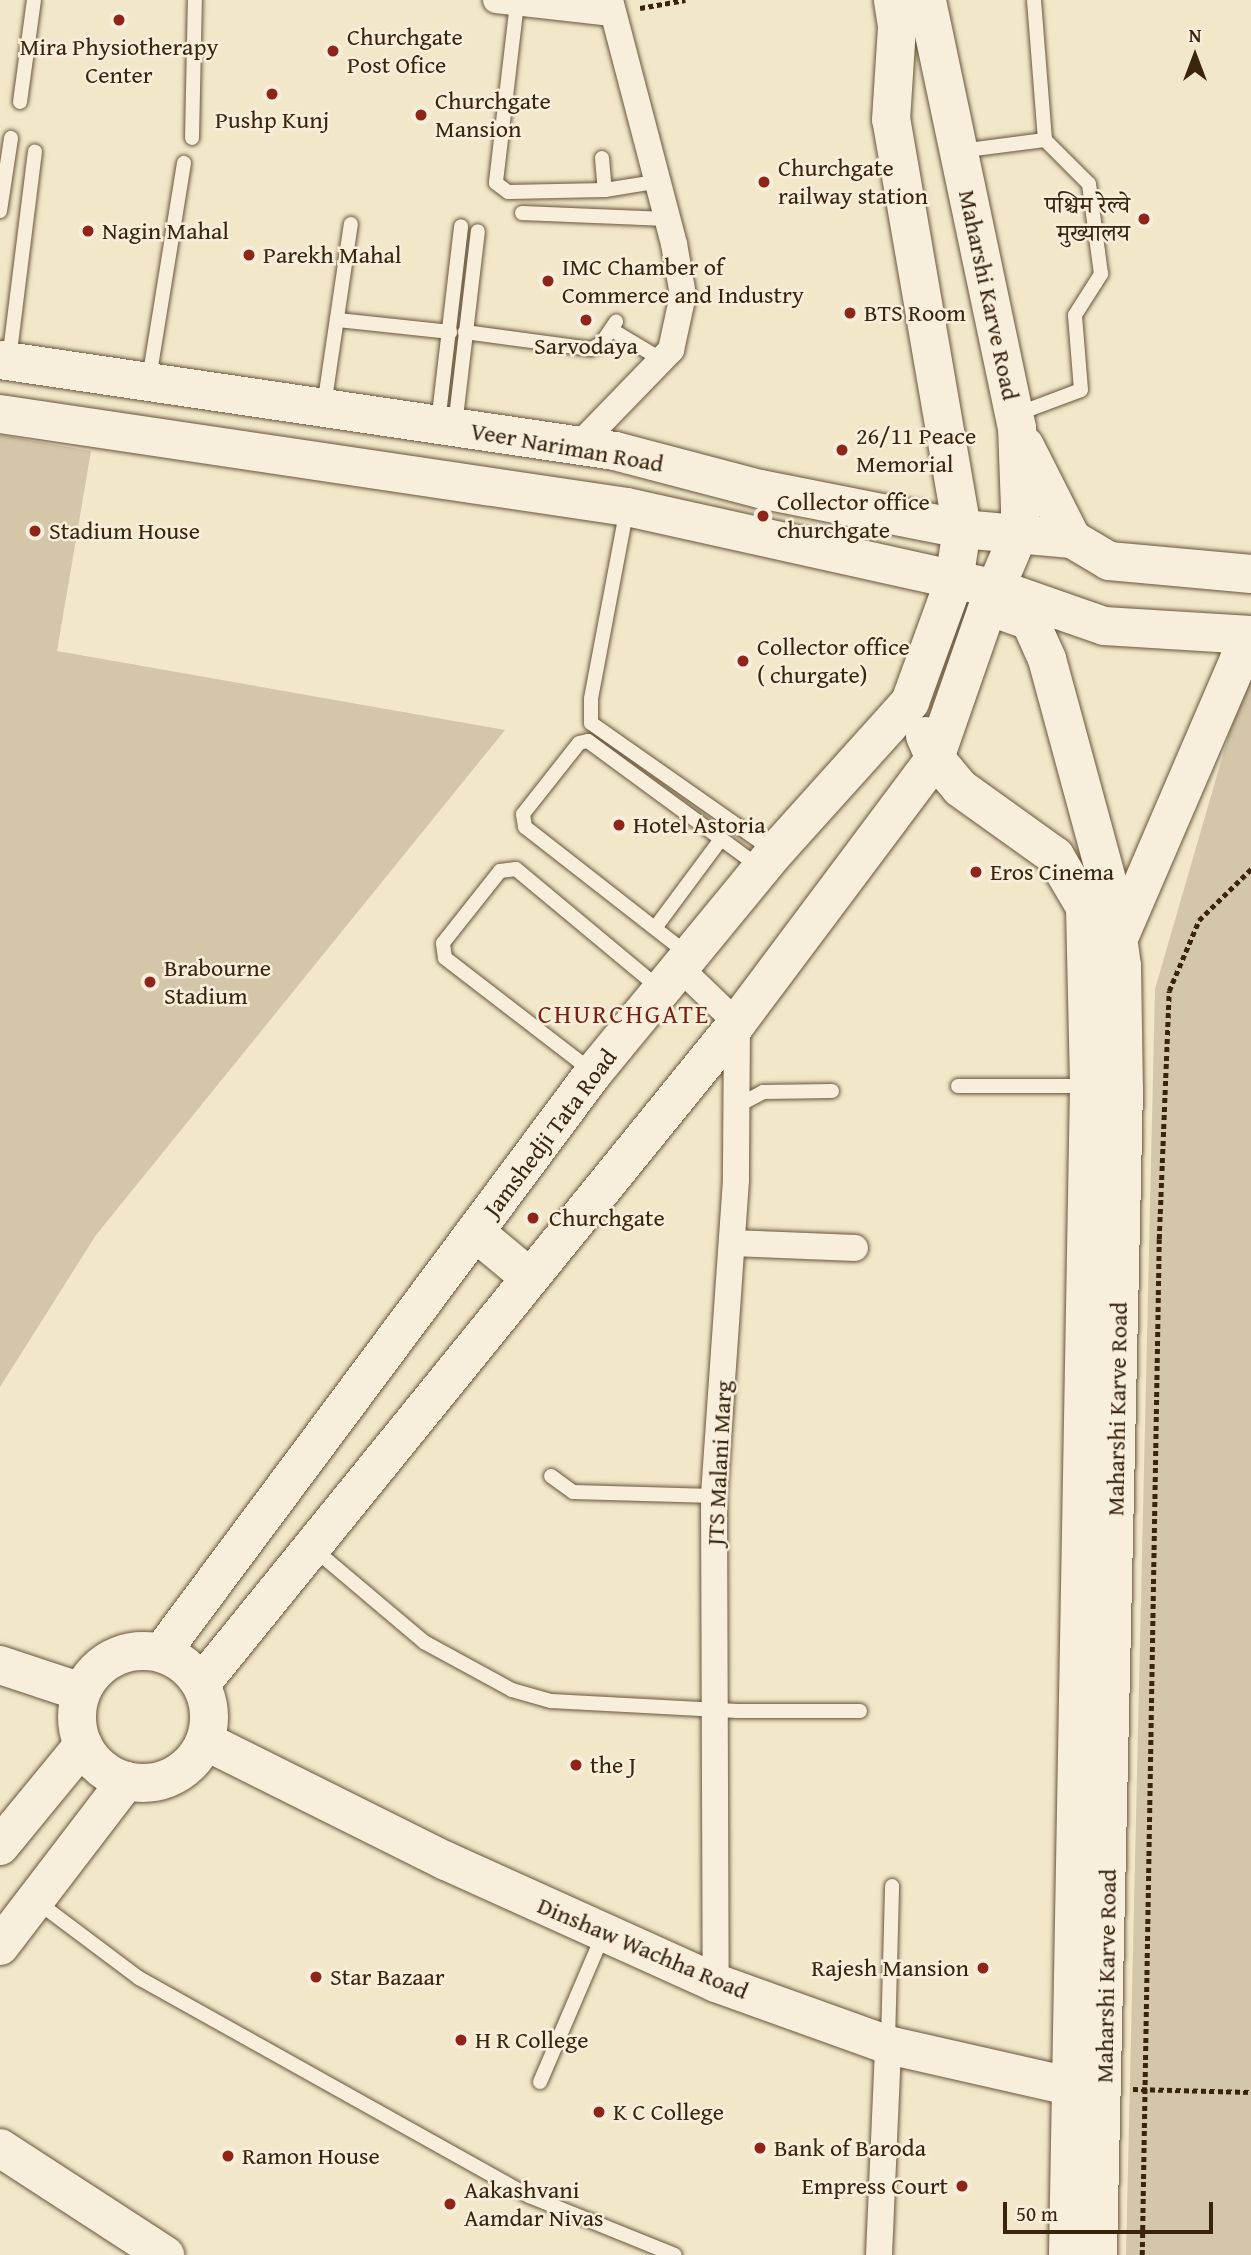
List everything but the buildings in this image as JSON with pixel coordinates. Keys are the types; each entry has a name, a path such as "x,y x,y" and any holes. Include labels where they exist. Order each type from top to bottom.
{"main road":[{"path":"893,0 897,26 891,120 962,529 954,581"},
{"name":"Maharshi Karve Road","path":"927,0 1016,421 1020,531 993,597 1030,621 1047,659 1113,902 1119,938 1124,1089 1089,2087 1068,2255"},
{"name":"Veer Nariman Road","path":"4,360 578,446 760,489 962,529 1020,531 1072,539 1109,561 1251,574"},
{"name":"Veer Nariman Road","path":"0,414 627,507 954,581 993,597 1104,626 1251,635"},
{"path":"1016,421 1072,539"},
{"name":"Jamshedji Tata Road","path":"162,1652 594,1072 769,860 910,702 954,581"},
{"path":"201,1684 737,1023 935,758 993,597"},
{"path":"1119,938 1240,659 1251,644"},
{"name":"Maharshi Karve Road","path":"910,702 935,758 960,788 1055,856 1073,881 1085,907 1088,1086 1089,2087 1098,2255"},
{"path":"475,1232 529,1278"},
{"path":"162,1652 181,1661 201,1684 210,1714 205,1741 185,1769 167,1779 126,1781 107,1772 83,1745 76,1720 81,1692 102,1664 120,1654 162,1652"},
{"path":"0,1665 81,1692"},
{"name":"Dinshaw Wachha Road","path":"205,1741 446,1861 716,1983 888,2045 1089,2087"},
{"path":"0,1846 83,1745"},
{"path":"0,1946 126,1781"},
{"path":"0,2148 165,2255"}],"street":[{"path":"506,1 611,7 667,219 683,295 671,349 578,446"},
{"path":"677,971 737,1023"},
{"name":"JTS Malani Marg","path":"716,1983 714,1496 733,1242 737,1023"},
{"path":"733,1242 855,1248"},
{"path":"879,2255 888,2045"}],"lane":[{"path":"20,102 34,0"},
{"path":"192,138 195,0"},
{"path":"1016,421 1081,390 1075,316 1101,274 1089,184 1045,140 1034,0"},
{"path":"506,1 496,183 508,192 605,190 656,182"},
{"path":"0,211 11,138"},
{"path":"959,151 1045,140"},
{"path":"4,360 35,152"},
{"path":"602,158 605,190"},
{"path":"149,382 155,319 184,163"},
{"path":"522,213 667,219"},
{"path":"323,409 351,224"},
{"path":"458,332 461,226"},
{"path":"446,426 458,332 478,231"},
{"path":"338,320 591,349 614,326 662,360"},
{"path":"627,507 591,699 591,723 769,860"},
{"path":"677,971 655,928 525,827 523,814 579,743 589,741 721,839 769,860"},
{"path":"655,928 721,839"},
{"path":"594,1072 445,958 443,943 500,871 516,869 677,971"},
{"path":"958,1086 1088,1086"},
{"path":"734,1107 763,1092 832,1091"},
{"path":"551,1476 573,1492 714,1496"},
{"path":"313,1548 424,1642 512,1690 551,1701 715,1710 860,1711"},
{"path":"888,2045 892,1886"},
{"path":"34,1899 139,1978 529,2196 675,2255"},
{"path":"540,2082 604,1932"}],"path":[{"path":"611,7 685,0"},
{"path":"1142,2255 1147,2089 1159,1253 1169,991 1199,920 1251,869"},
{"path":"1089,2087 1251,2092"}],"shaded area":[{"name":"Brabourne Stadium","path":"0,435 91,451 57,651 505,730 96,1235 0,1387"},
{"path":"1251,658 1251,2255 1126,2255 1155,989"}],"place":[{"name":"Mira Physiotherapy Center","path":"119,20"},
{"name":"Churchgate Post Ofice","path":"333,51"},
{"name":"Pushp Kunj","path":"272,94"},
{"name":"Churchgate Mansion","path":"421,115"},
{"name":"Churchgate railway station","path":"764,182"},
{"name":"पश्चिम रेल्वे मुख्यालय","path":"1144,219"},
{"name":"Nagin Mahal","path":"88,231"},
{"name":"Parekh Mahal","path":"249,255"},
{"name":"IMC Chamber of Commerce and Industry","path":"548,281"},
{"name":"BTS Room","path":"850,313"},
{"name":"Sarvodaya","path":"586,320"},
{"name":"26/11 Peace Memorial","path":"842,450"},
{"name":"Collector office churchgate","path":"763,516"},
{"name":"Stadium House","path":"35,531"},
{"name":"Collector office ( churgate)","path":"743,661"},
{"name":"Hotel Astoria","path":"619,825"},
{"name":"Eros Cinema","path":"976,872"},
{"name":"Brabourne Stadium","path":"150,982"},
{"name":"Churchgate","path":"533,1218"},
{"name":"the J","path":"576,1765"},
{"name":"Rajesh Mansion","path":"983,1968"},
{"name":"Star Bazaar","path":"316,1977"},
{"name":"H R College","path":"461,2040"},
{"name":"K C College","path":"599,2112"},
{"name":"Bank of Baroda","path":"760,2148"},
{"name":"Ramon House","path":"228,2156"},
{"name":"Empress Court","path":"962,2186"},
{"name":"Aakashvani Aamdar Nivas","path":"450,2204"}],"district":[{"name":"CHURCHGATE","path":"624,1014"}]}
